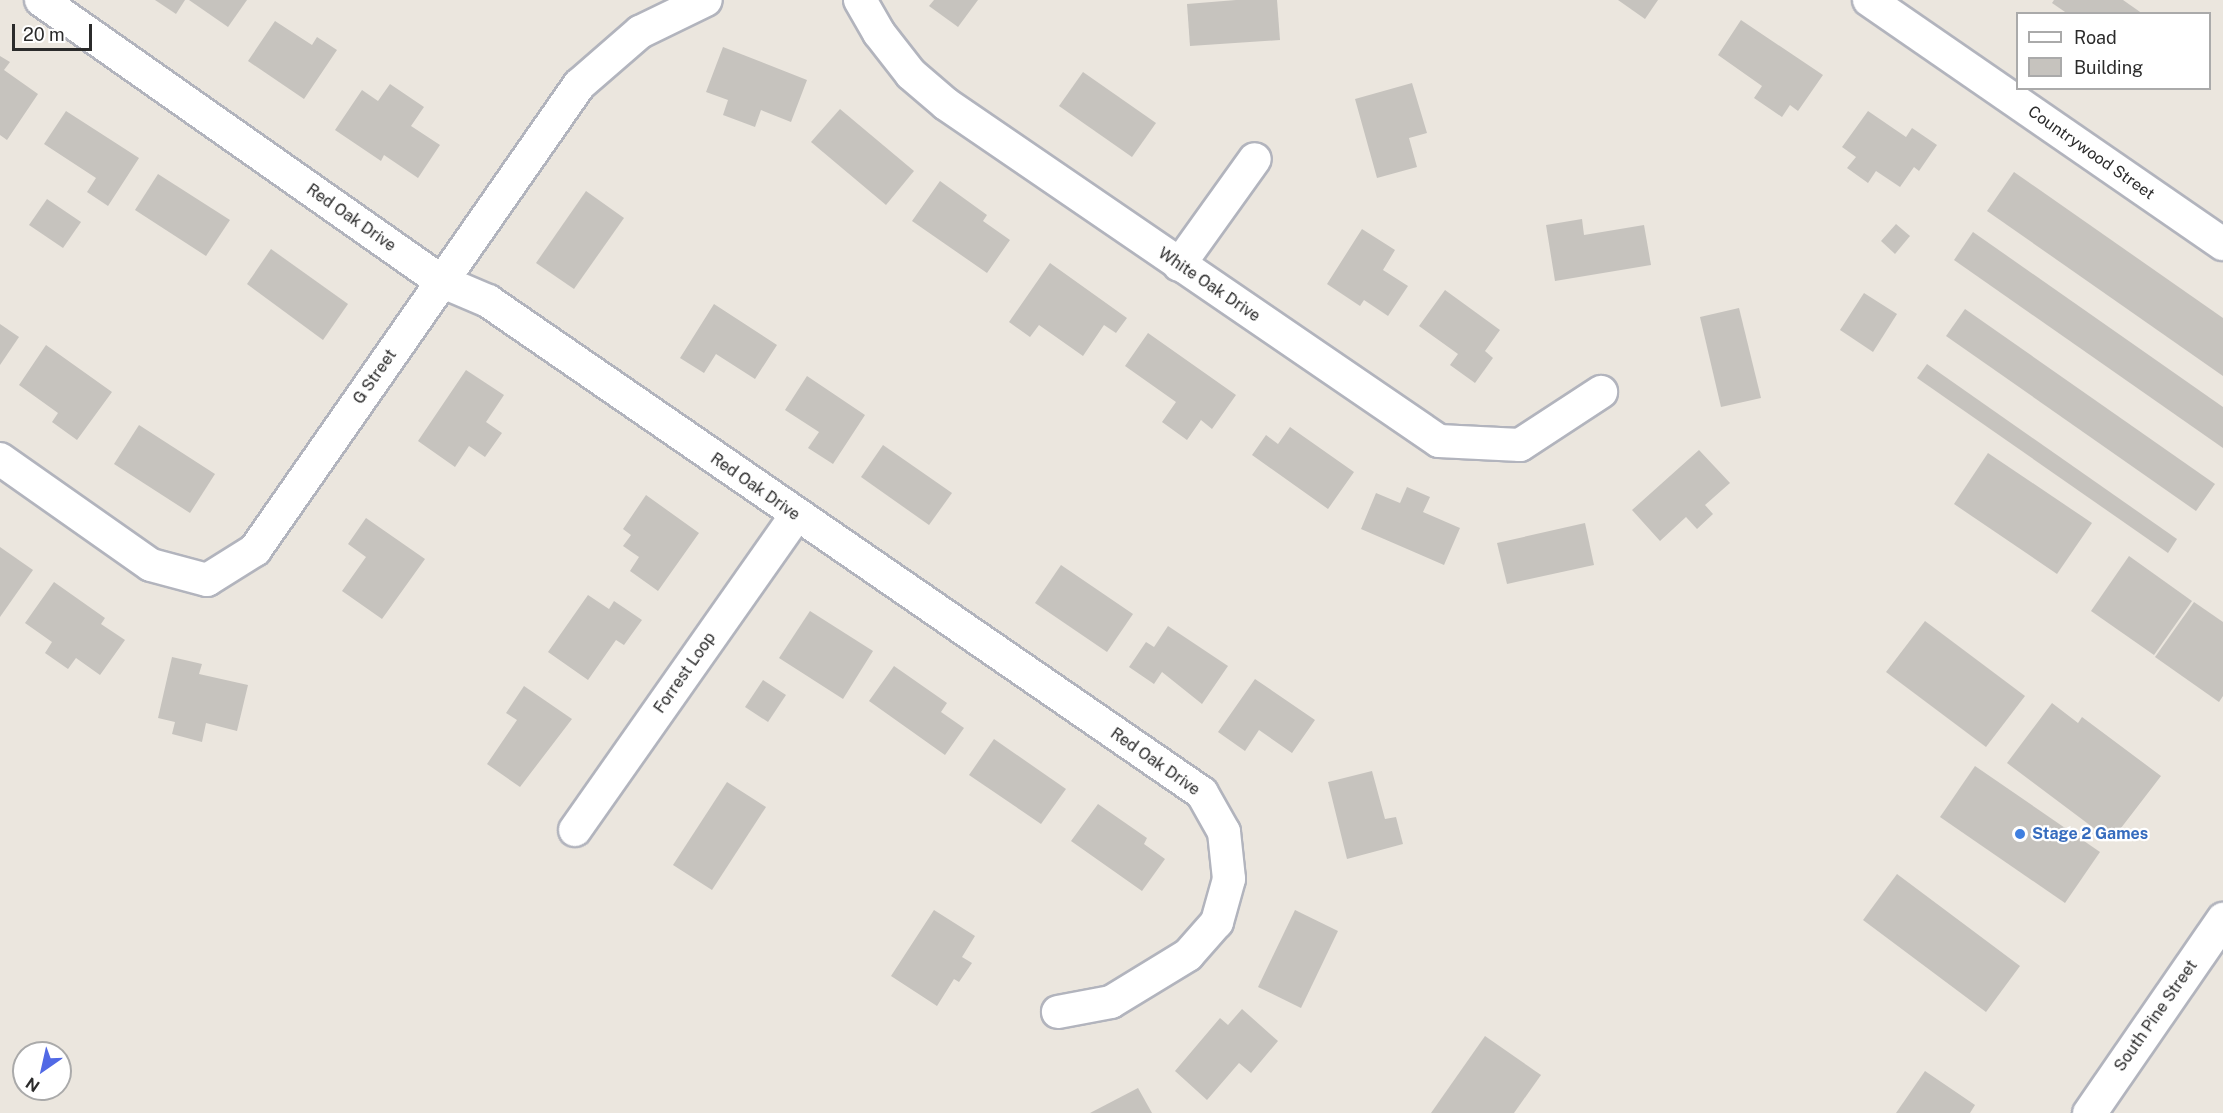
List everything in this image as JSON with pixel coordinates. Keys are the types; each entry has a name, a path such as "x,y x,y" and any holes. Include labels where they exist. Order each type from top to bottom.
{"main road":[{"name":"South Pine Street","path":"2090,1113 2223,919"}],"street":[{"name":"Red Oak Drive","path":"40,0 441,281 488,301 796,516 1202,793 1224,832 1229,879 1217,922 1188,955 1111,1002 1058,1012"},
{"name":"G Street","path":"0,459 151,565 207,580 255,550 579,85 640,32 706,0"},
{"name":"White Oak Drive","path":"860,0 911,74 946,104 1439,441 1520,445 1601,392"},
{"name":"Countrywood Street","path":"1869,0 2223,244"},
{"path":"1179,265 1255,159"},
{"name":"Forrest Loop","path":"575,830 796,516"}],"building":[{"path":"155,0 185,0 176,14"},
{"path":"189,0 247,0 228,27"},
{"path":"934,0 978,0 958,27 929,6"},
{"path":"1236,0 1277,0 1280,40 1190,46 1187,4"},
{"path":"1618,0 1658,0 1645,19"},
{"path":"2054,0 2123,0 2140,12 2065,12 2052,3"},
{"path":"1741,20 1823,75 1798,111 1790,105 1782,117 1754,98 1762,86 1718,55"},
{"path":"275,21 312,45 317,37 337,50 304,99 248,61"},
{"path":"723,47 807,80 791,122 761,110 755,127 723,115 728,100 706,92"},
{"path":"0,56 10,62 4,70 38,94 7,140 0,135"},
{"path":"1083,72 1156,123 1132,157 1059,106"},
{"path":"1412,83 1427,133 1409,138 1417,167 1377,178 1355,99"},
{"path":"390,84 424,107 411,126 440,145 418,178 384,155 381,161 335,130 362,90 378,101"},
{"path":"840,109 914,171 886,205 811,142"},
{"path":"66,111 139,158 108,206 87,192 96,178 44,144"},
{"path":"1868,111 1906,137 1912,128 1937,145 1919,171 1914,167 1900,187 1876,171 1868,183 1847,168 1856,157 1842,147"},
{"path":"2014,172 2223,318 2223,376 1987,211"},
{"path":"158,174 230,220 206,256 135,210"},
{"path":"940,181 987,215 983,221 1010,240 987,273 912,221"},
{"path":"586,191 624,218 574,289 536,263"},
{"path":"47,199 81,222 63,248 29,225"},
{"path":"1582,219 1584,235 1644,225 1651,265 1555,281 1546,225"},
{"path":"1896,224 1910,236 1895,254 1881,241"},
{"path":"1362,229 1395,250 1383,270 1408,286 1388,316 1364,300 1360,306 1327,284"},
{"path":"1973,232 2223,407 2223,448 1954,260"},
{"path":"271,249 348,304 323,340 247,284"},
{"path":"1050,263 1127,318 1116,333 1104,325 1083,356 1039,325 1030,337 1009,322"},
{"path":"1445,290 1500,330 1485,351 1493,358 1475,383 1450,365 1458,354 1419,326"},
{"path":"1864,293 1897,314 1873,352 1840,330"},
{"path":"714,304 777,345 755,379 716,354 704,373 680,358"},
{"path":"1739,308 1761,398 1721,407 1700,317"},
{"path":"1965,309 2215,484 2196,511 1946,336"},
{"path":"0,324 19,337 0,365"},
{"path":"1148,333 1236,395 1212,429 1201,420 1187,440 1162,422 1176,402 1125,366"},
{"path":"46,345 112,392 77,440 52,422 58,413 19,385"},
{"path":"1927,364 2177,539 2168,553 1917,378"},
{"path":"466,370 504,395 486,422 502,433 485,457 469,446 455,467 418,441"},
{"path":"807,376 865,415 833,464 808,448 819,432 785,410"},
{"path":"139,425 215,474 190,513 114,464"},
{"path":"1290,427 1354,472 1328,509 1252,455 1266,435 1278,444"},
{"path":"883,445 952,493 929,525 861,477"},
{"path":"1699,450 1730,483 1705,505 1713,514 1697,529 1686,517 1660,541 1632,510"},
{"path":"1988,453 2092,523 2057,574 1954,504"},
{"path":"1407,487 1430,497 1423,512 1460,528 1444,565 1361,529 1376,493 1400,503"},
{"path":"646,495 699,533 658,591 630,571 639,557 623,546 631,535 623,529"},
{"path":"366,518 425,559 382,619 342,591 366,557 348,544"},
{"path":"1585,523 1594,565 1507,584 1497,543"},
{"path":"0,547 33,570 0,617"},
{"path":"2129,556 2192,601 2154,655 2091,611"},
{"path":"1061,565 1133,614 1107,652 1035,603"},
{"path":"54,582 105,618 101,624 125,640 100,675 76,658 68,669 45,653 52,642 25,623"},
{"path":"588,595 609,609 614,601 642,620 624,645 616,640 588,680 548,652"},
{"path":"2194,602 2223,622 2223,696 2219,702 2155,657"},
{"path":"810,611 873,651 843,699 779,658"},
{"path":"1925,621 2025,696 1986,747 1886,672"},
{"path":"1168,626 1228,666 1202,704 1162,672 1154,684 1129,667 1146,642 1154,647"},
{"path":"172,657 202,664 199,674 248,685 237,731 206,723 202,742 172,734 175,722 158,718"},
{"path":"894,666 947,703 941,712 964,728 945,755 869,701"},
{"path":"1255,679 1315,720 1292,753 1259,730 1245,751 1218,732"},
{"path":"763,680 786,695 768,722 745,707"},
{"path":"524,686 572,719 520,787 487,764 517,720 506,713"},
{"path":"2052,703 2078,723 2082,717 2161,776 2111,841 2007,763"},
{"path":"994,739 1066,789 1041,824 969,775"},
{"name":"Stage 2 Games","path":"1975,766 2100,852 2065,903 1940,817"},
{"path":"1372,771 1385,819 1396,817 1403,844 1347,859 1328,782"},
{"path":"727,782 766,807 712,890 673,865"},
{"path":"1098,804 1147,838 1144,844 1165,859 1142,891 1071,841"},
{"path":"1897,874 2020,966 1986,1012 1863,920"},
{"path":"934,910 975,936 962,957 972,963 959,982 954,979 937,1006 891,976"},
{"path":"1295,910 1338,931 1301,1008 1258,987"},
{"path":"1242,1009 1278,1041 1251,1073 1239,1063 1207,1100 1175,1071 1220,1018 1228,1025"},
{"path":"1485,1036 1541,1075 1514,1113 1431,1113"},
{"path":"1925,1071 1975,1105 1970,1113 1896,1113"},
{"path":"1138,1088 1152,1113 1090,1113"}],"place":[{"name":"Stage 2 Games","path":"2020,834"}]}
